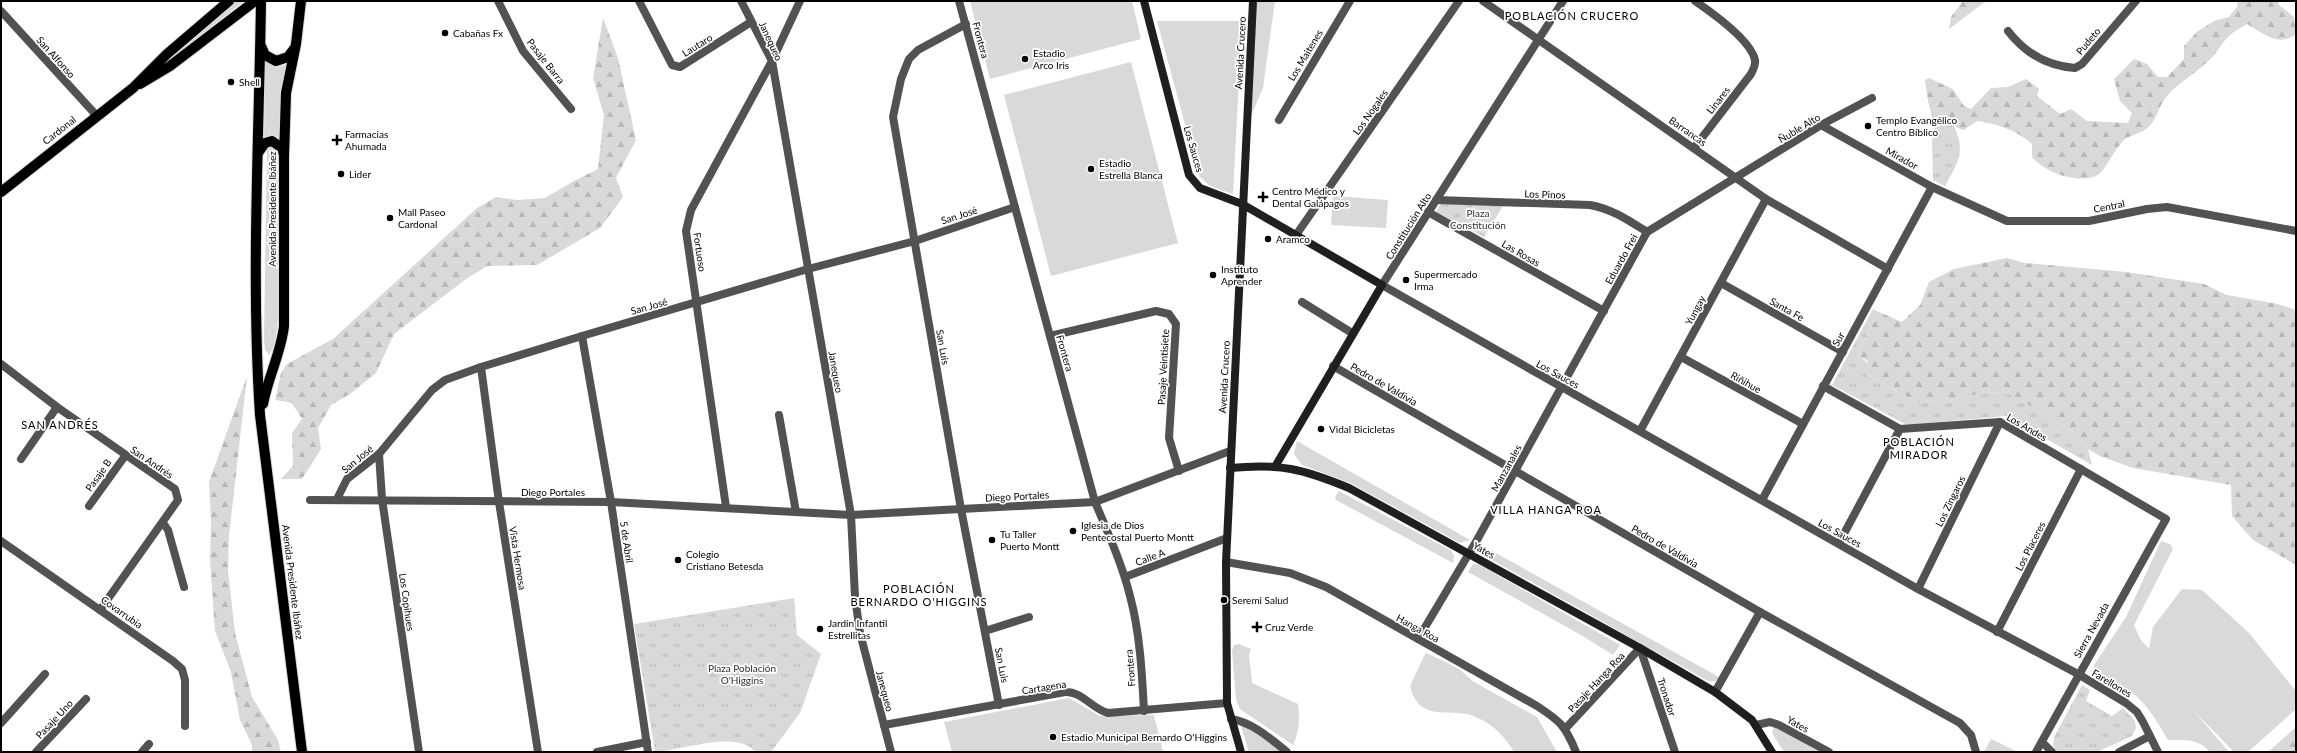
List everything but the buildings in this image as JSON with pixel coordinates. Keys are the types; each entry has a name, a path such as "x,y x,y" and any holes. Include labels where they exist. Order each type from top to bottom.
{"main road":[{"name":"Cardonal","path":"1,192 133,88 167,54 229,1"},
{"name":"Cardonal","path":"133,88 170,66 255,1"},
{"name":"Avenida Presidente Ibáñez","path":"261,1 258,154 257,345 260,415 302,752"},
{"name":"Avenida Presidente Ibáñez","path":"260,415 268,379 277,356 284,326 284,157 286,93 296,44 301,1"},
{"name":"Los Sauces","path":"1144,1 1189,175 1200,188 1242,204 1382,285"},
{"name":"Avenida Crucero","path":"1241,752 1227,703 1226,562 1230,451 1253,1"},
{"path":"260,44 265,55 276,61 288,57 296,44"},
{"path":"258,154 262,145 272,141 282,148 284,157"},
{"name":"Constitución Alto","path":"1276,466 1333,366 1382,285"},
{"path":"257,345 264,358 270,359 277,356"},
{"name":"Yates","path":"1230,468 1276,466 1321,476 1349,488 1640,648 1715,692 1741,710 1756,724 1772,752"}],"street":[{"name":"Pasaje Barra","path":"498,1 523,50 571,109"},
{"name":"Lautaro","path":"639,1 672,65 680,68 751,22"},
{"name":"Janequeo","path":"741,1 772,61 851,515 855,597 860,633 891,752"},
{"name":"Fortuoso","path":"726,508 686,231 691,210 772,61 800,1"},
{"name":"Frontera","path":"959,1 1096,502 1125,577 1138,643 1144,711"},
{"name":"Los Maitenes","path":"1279,120 1350,1"},
{"name":"Los Nogales","path":"1296,235 1460,1"},
{"name":"Barrancas","path":"1482,1 1538,38 1766,199 1888,269"},
{"name":"Constitución Alto","path":"1382,285 1563,1"},
{"name":"Linares","path":"1694,148 1751,74 1755,62 1753,55 1734,31 1695,1"},
{"name":"Pudeto","path":"2008,31 2020,45 2040,60 2075,68 2082,64 2136,1"},
{"name":"San Alfonso","path":"1,11 97,116"},
{"name":"San Luis","path":"966,24 913,54 906,66 892,114 961,510 999,705"},
{"name":"Ñuble Alto","path":"1737,178 1821,125 1872,98"},
{"name":"Mirador","path":"1821,125 1932,187"},
{"name":"Eduardo Frei","path":"1562,388 1647,232 1737,178"},
{"name":"Central","path":"1932,187 2007,221 2089,221 2147,209 2167,207 2296,231"},
{"name":"Sur","path":"1762,500 1932,187"},
{"name":"Yungay","path":"1640,431 1766,199"},
{"name":"Los Pinos","path":"1436,200 1590,205 1606,208 1622,215 1647,232"},
{"name":"San José","path":"337,500 347,479 379,454 432,390 445,380 481,367 582,336 808,269 915,241 1015,207"},
{"name":"Las Rosas","path":"1428,212 1604,311"},
{"name":"Santa Fe","path":"1721,283 1843,352"},
{"name":"Los Sauces","path":"1382,285 1918,589 2078,674"},
{"path":"1302,302 1352,334"},
{"name":"Pasaje Veintisiete","path":"1050,336 1156,311 1169,314 1176,324 1169,438 1179,471"},
{"name":"5 de Abril","path":"582,336 611,502 648,752"},
{"name":"Riñihue","path":"1681,357 1803,424"},
{"name":"San Andrés","path":"1,364 125,456 175,489 178,500 100,610"},
{"name":"Pedro de Valdivia","path":"1333,366 1760,612 1960,723 1971,735 1976,752"},
{"name":"Vista Hermosa","path":"481,367 499,502 538,752"},
{"path":"1823,386 1900,430 1839,543"},
{"name":"Manzanales","path":"1418,639 1469,553 1562,388"},
{"path":"21,459 57,407"},
{"path":"779,415 796,512"},
{"name":"Los Andes","path":"1900,430 2000,422 2166,519"},
{"name":"Los Zingaros","path":"1918,589 2000,422"},
{"name":"Diego Portales","path":"310,500 382,499 499,502 611,502 851,515 961,510 1096,502 1230,451"},
{"name":"Los Copihues","path":"379,454 382,499 419,752"},
{"name":"Pasaje B","path":"89,506 125,456"},
{"name":"Los Placeres","path":"1997,632 2081,469"},
{"name":"Sierra Nevada","path":"2036,752 2078,674 2166,519"},
{"path":"163,523 168,530 184,587"},
{"name":"Calle A","path":"1125,577 1227,538"},
{"name":"Covarrubia","path":"1,541 173,661 182,669 185,680 185,726"},
{"name":"Hanga Roa","path":"1226,562 1277,570 1304,577 1537,706 1566,728"},
{"path":"1715,692 1760,612"},
{"path":"985,631 1029,617"},
{"name":"Pasaje Hanga Roa","path":"1566,728 1640,648"},
{"name":"Tronador","path":"1640,648 1675,752"},
{"path":"1,723 45,674"},
{"name":"Farellones","path":"2078,674 2131,707 2143,722 2158,752"},
{"name":"Cartagena","path":"884,725 1070,692 1101,711 1108,713 1227,703"},
{"name":"Pasaje Uno","path":"36,752 86,699"},
{"path":"1231,719 1241,720 1255,728 1287,752"},
{"name":"Yates","path":"1756,724 1770,722 1779,725 1829,752"},
{"path":"1566,728 1576,752"},
{"path":"2119,752 2150,736"},
{"path":"597,752 647,742"},
{"path":"2042,742 2052,752"},
{"path":"142,752 148,744"}],"green space":[{"path":"236,1 244,1 160,68 169,56"},
{"name":"Estadio Arco Iris","path":"970,1 1132,1 1141,39 990,79"},
{"path":"1256,1 1275,1 1263,88 1249,120"},
{"path":"1963,1 1986,1 1949,29 1951,17"},
{"path":"2238,1 2278,1 2279,5 2294,17 2296,34 2283,40 2271,38 2247,24 2234,32 2227,38 2209,60 2167,96 2161,104 2150,126 2144,131 2124,140 2103,170 2096,176 2079,179 2052,172 2032,157 2032,144 2013,131 1999,126 1977,121 1964,130 1945,120 1933,120 1925,80 1929,78 1953,89 1964,106 1971,109 1991,88 2008,87 2026,79 2039,89 2037,96 2060,114 2071,109 2087,121 2128,123 2132,113 2120,101 2114,79 2134,59 2147,64 2158,77 2167,77 2184,59 2184,46 2197,32 2214,21 2229,17 2237,7"},
{"path":"603,18 618,58 636,140 616,178 623,197 600,228 537,265 487,266 466,279 394,334 376,373 350,394 331,405 318,428 321,449 302,479 281,479 293,466 292,433 302,419 292,403 275,400 281,373 287,364 333,339 477,208 496,197 517,200 545,198 598,169 604,115 593,78"},
{"path":"1157,21 1242,21 1233,194 1210,186 1199,176"},
{"path":"265,61 276,67 286,65 281,94 279,137 273,136 264,139"},
{"name":"Estadio Estrella Blanca","path":"1131,62 1178,243 1051,276 1004,95"},
{"path":"1945,119 1951,120 1956,130 1959,139 1960,154 1955,168 1945,186 1933,180 1932,141 1934,129"},
{"path":"271,146 279,150 278,320 275,345 269,355 265,350 264,339 267,150"},
{"path":"1333,196 1388,200 1386,228 1331,225"},
{"name":"Plaza Constitución","path":"1441,203 1503,206 1484,237 1436,212"},
{"path":"2007,258 2025,263 2126,272 2204,284 2227,295 2278,304 2296,310 2296,565 2253,540 2232,516 2231,485 2133,468 2100,456 2088,449 2073,432 2007,392 1985,393 1958,398 1942,403 1927,400 1919,403 1866,374 1868,361 1860,357 1858,351 1879,312 1902,322 1920,305 1929,282 1954,269"},
{"path":"1873,309 1879,312 1858,351 1860,357 1871,365 1866,374 1919,403 1927,400 1942,403 1958,398 1985,393 2007,392 2073,432 2088,449 2092,465 2006,416 1907,425 1832,385"},
{"path":"247,376 229,536 228,570 235,633 252,697 278,740 281,752 252,752 252,745 240,720 231,672 215,631 210,561 211,521 209,482"},
{"path":"1297,441 1470,540 1460,543 1350,483 1302,465 1294,454"},
{"path":"1339,491 1450,550 1454,555 1453,563 1336,500 1335,497"},
{"path":"2161,541 2170,544 2173,549 2134,625 2141,640 2149,649 2153,627 2182,589 2202,590 2249,633 2296,691 2296,709 2248,752 2234,752 2193,710 2229,752 2210,752 2201,744 2196,742 2168,740 2151,713 2136,696 2125,688 2103,678 2095,670 2094,665 2126,617"},
{"path":"1481,546 1719,677 1716,681 1708,681 1485,556 1481,551"},
{"path":"1473,564 1478,564 1620,645 1613,655 1581,635 1468,572"},
{"name":"Plaza Población O'Higgins","path":"794,598 797,635 821,654 800,713 771,752 755,752 747,745 736,742 722,742 655,752 634,624"},
{"path":"1239,644 1251,649 1249,655 1252,683 1298,704 1299,714 1297,735 1293,745 1240,709 1236,700 1232,651 1234,645"},
{"path":"1427,653 1459,669 1474,682 1537,717 1557,752 1514,752 1507,741 1498,732 1488,723 1476,717 1467,714 1438,712 1421,706 1414,698 1410,686 1425,654"},
{"path":"2082,685 2090,690 2086,701 2112,716 2123,708 2135,721 2136,728 2132,736 2097,752 2057,752 2053,746 2054,737"},
{"name":"Estadio Municipal Bernardo O'Higgins","path":"1069,698 1100,716 1154,715 1163,752 952,752 944,722"},
{"path":"1240,723 1242,723 1283,752 1249,752"},
{"path":"1774,726 1819,752 1784,752 1772,733"},
{"path":"2296,727 2296,752 2268,752"},
{"path":"1991,739 2018,752 1984,752"}],"place":[{"name":"Cabañas Fx","path":"445,33"},
{"name":"Estadio Arco Iris","path":"1025,59"},
{"name":"Shell","path":"231,82"},
{"name":"Templo Evangélico Centro Bíblico","path":"1868,126"},
{"name":"Farmacias Ahumada","path":"337,140"},
{"name":"Estadio Estrella Blanca","path":"1091,169"},
{"name":"Lider","path":"341,174"},
{"name":"Centro Médico y Dental Galápagos","path":"1263,197"},
{"name":"Mall Paseo Cardonal","path":"390,218"},
{"name":"Aramco","path":"1268,239"},
{"name":"Instituto Aprender","path":"1213,275"},
{"name":"Supermercado Irma","path":"1406,280"},
{"name":"Vidal Bicicletas","path":"1321,429"},
{"name":"Iglesia de Dios Pentecostal Puerto Montt","path":"1073,531"},
{"name":"Tu Taller Puerto Montt","path":"992,540"},
{"name":"Colegio Cristiano Betesda","path":"678,560"},
{"name":"Seremi Salud","path":"1224,600"},
{"name":"Cruz Verde","path":"1257,627"},
{"name":"Jardin Infantil Estrellitas","path":"820,629"},
{"name":"Estadio Municipal Bernardo O'Higgins","path":"1053,737"}],"district":[{"name":"POBLACIÓN CRUCERO","path":"1572,15"},
{"name":"SAN ANDRÉS","path":"60,424"},
{"name":"POBLACIÓN MIRADOR","path":"1919,447"},
{"name":"VILLA HANGA ROA","path":"1546,509"},
{"name":"POBLACIÓN BERNARDO O'HIGGINS","path":"919,594"}]}
